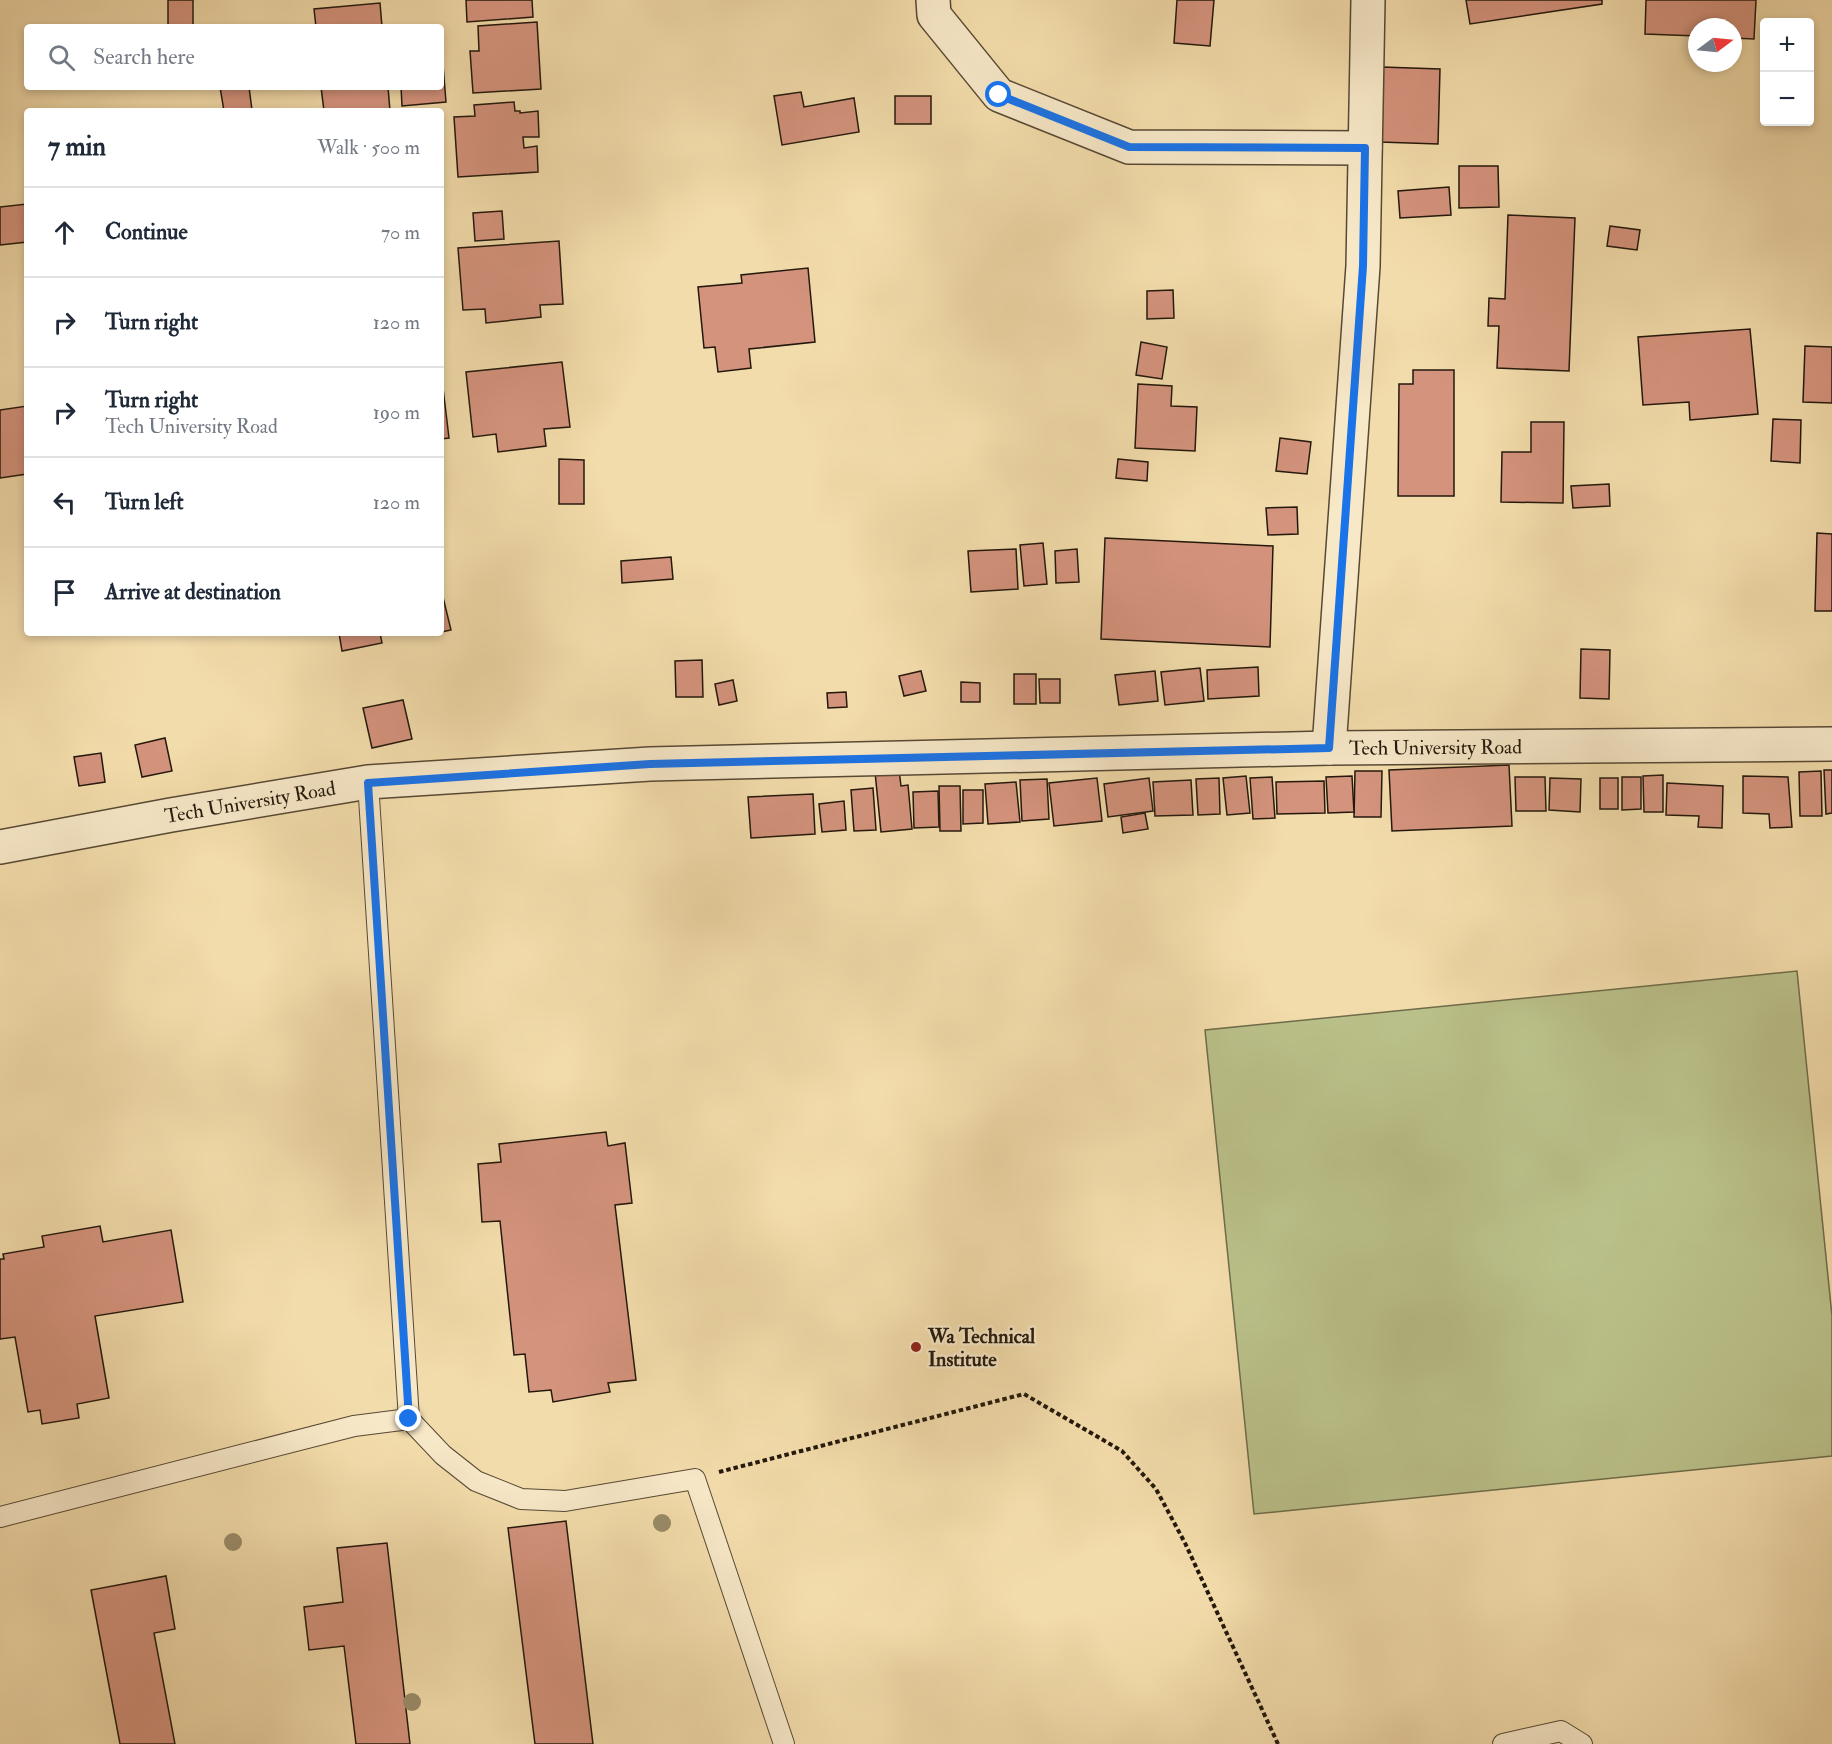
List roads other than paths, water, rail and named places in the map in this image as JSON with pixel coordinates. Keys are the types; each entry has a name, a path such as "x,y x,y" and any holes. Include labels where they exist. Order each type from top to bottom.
{"street":[{"path":"933,0 934,15 999,95 1129,147 1365,148"},
{"path":"1329,748 1363,266 1368,0"},
{"name":"Tech University Road","path":"0,847 171,815 368,783 650,764 1329,748 1832,744"}],"lane":[{"path":"368,783 409,1419 443,1455 476,1481 521,1499 565,1501 695,1479 784,1744"},
{"path":"0,1517 354,1426 409,1419"},
{"path":"1503,1744 1561,1731 1582,1744"}],"place":[{"name":"Wa Technical Institute","path":"916,1347"}]}
